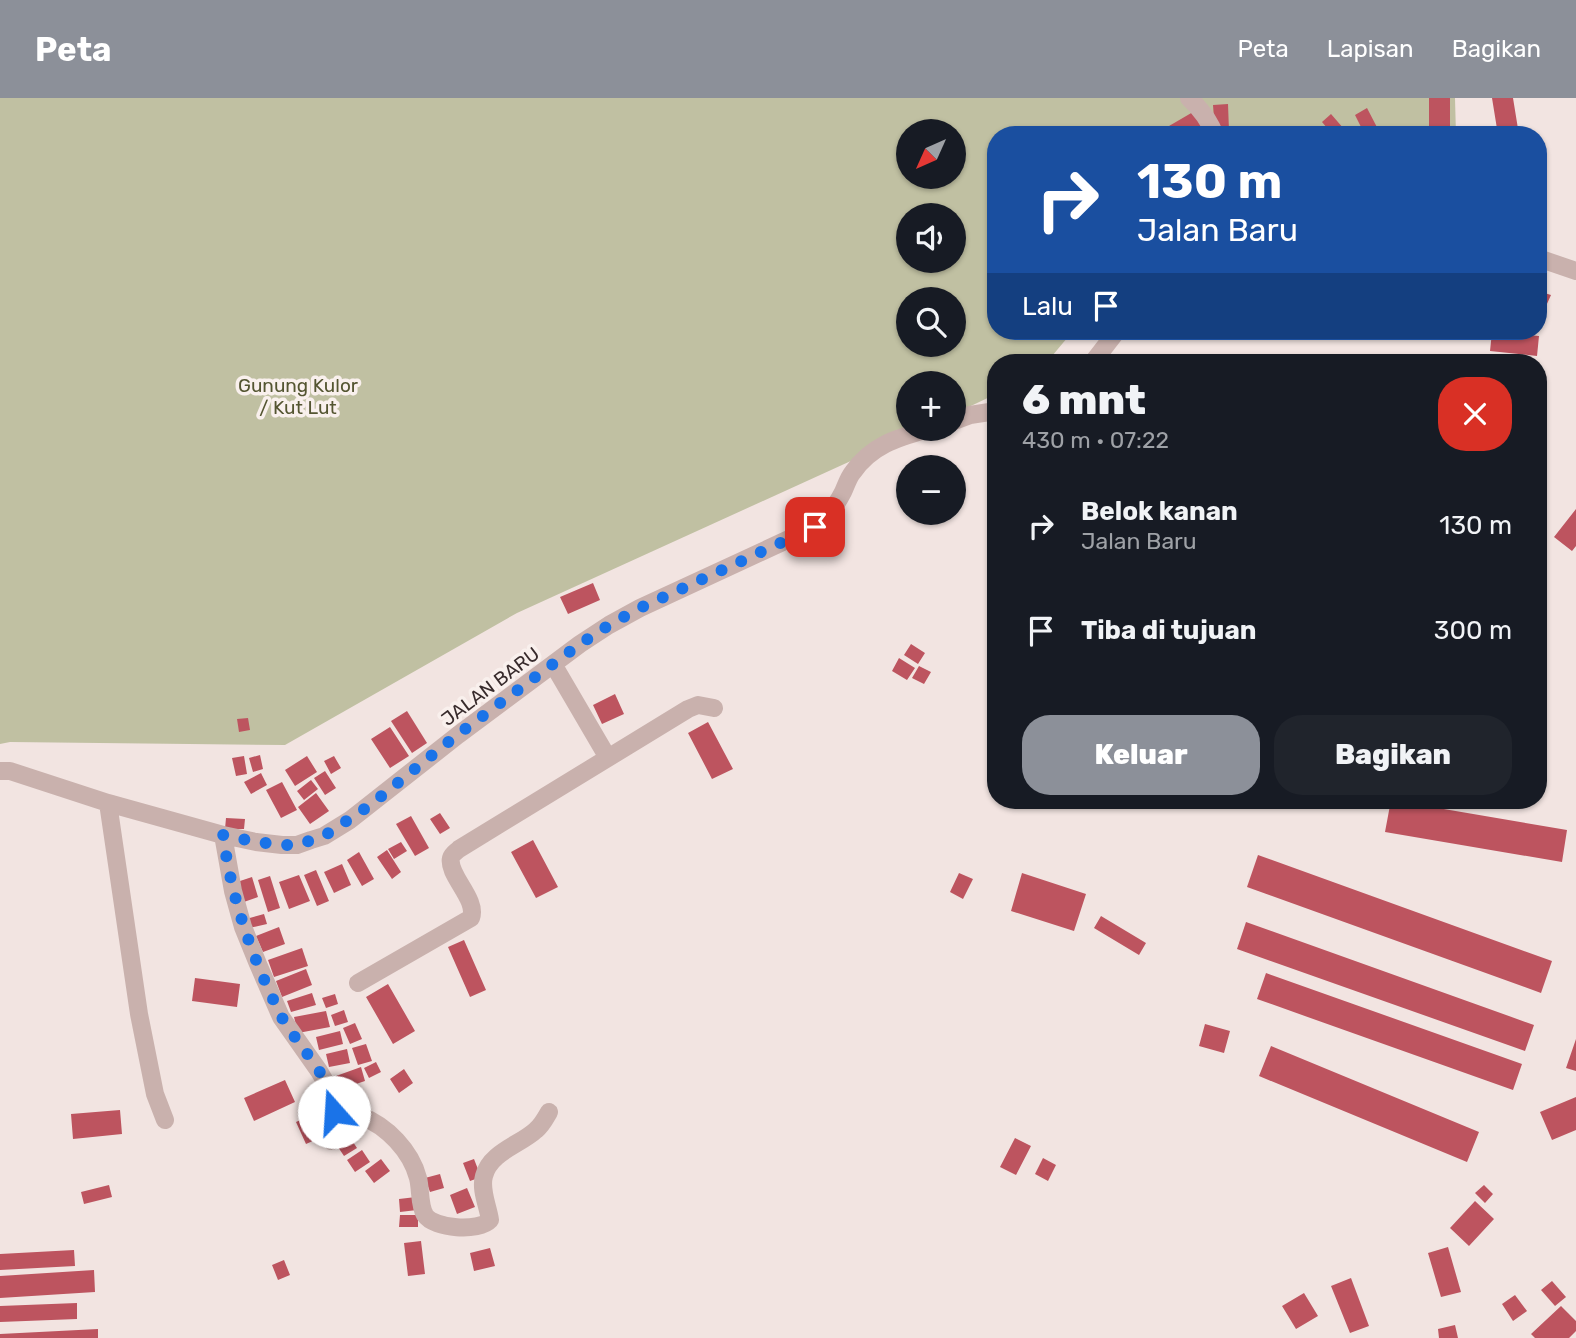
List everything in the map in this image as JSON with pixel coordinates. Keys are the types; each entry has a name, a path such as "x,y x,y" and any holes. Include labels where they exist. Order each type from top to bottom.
{"street":[{"path":"1189,98 1210,126"},
{"path":"1547,261 1576,271"},
{"path":"1099,354 1111,340"},
{"path":"966,416 987,412"},
{"name":"JALAN BARU","path":"0,771 10,771 108,803 256,842 297,845 324,836 369,806 457,735 609,625 815,527 830,512 852,473 866,456 896,439"},
{"path":"553,664 608,758"},
{"path":"358,983 471,918 473,909 452,868 451,860 459,849 688,709 698,705 714,708"},
{"path":"108,803 139,1014 155,1094 165,1120"},
{"path":"223,835 233,891 248,939 281,1017 333,1095 331,1141"},
{"path":"334,1112 352,1113 373,1121 391,1135 405,1151 415,1170 423,1211 428,1219 435,1224 473,1227 490,1220 483,1177 487,1170 496,1157 536,1131 549,1112"}],"green space":[{"name":"Gunung Kulor / Kut Lut","path":"0,98 1455,98 1456,126 987,126 987,340 1065,340 1054,354 987,354 987,398 966,408 966,371 896,371 896,440 517,613 285,745 0,744"}],"building":[{"path":"1429,98 1450,98 1450,126 1429,126"},
{"path":"1492,98 1513,98 1518,126 1497,126"},
{"path":"1228,104 1229,126 1215,126 1213,105"},
{"path":"1367,108 1376,126 1360,126 1355,115"},
{"path":"1193,112 1202,126 1169,126"},
{"path":"1331,114 1341,126 1325,126 1322,122"},
{"path":"1491,340 1539,340 1537,354 1490,351"},
{"path":"1576,509 1576,546 1572,551 1554,537"},
{"path":"593,583 600,600 568,614 560,597"},
{"path":"911,644 925,653 918,664 904,655"},
{"path":"899,658 915,668 907,680 892,671"},
{"path":"919,666 931,672 924,684 912,678"},
{"path":"615,694 624,714 602,724 593,705"},
{"path":"407,711 427,743 412,753 391,721"},
{"path":"248,718 250,730 239,732 237,719"},
{"path":"708,722 733,769 712,779 688,733"},
{"path":"390,727 409,756 390,768 371,739"},
{"path":"260,755 263,769 253,772 249,758"},
{"path":"244,756 247,774 236,776 232,758"},
{"path":"307,756 317,772 295,786 285,770"},
{"path":"334,756 341,768 331,774 324,761"},
{"path":"325,771 336,788 325,795 314,778"},
{"path":"261,773 267,785 251,794 244,782"},
{"path":"311,780 318,789 304,800 297,791"},
{"path":"282,782 297,810 281,818 266,790"},
{"path":"316,793 329,811 310,824 298,807"},
{"path":"1389,809 1444,809 1567,830 1562,862 1385,832"},
{"path":"440,813 450,828 440,834 430,819"},
{"path":"411,816 429,848 415,856 396,824"},
{"path":"226,818 245,819 244,829 225,829"},
{"path":"533,840 558,887 536,898 511,852"},
{"path":"401,842 407,851 394,859 388,849"},
{"path":"387,850 401,872 392,879 377,857"},
{"path":"359,852 374,879 362,886 347,860"},
{"path":"1258,855 1552,961 1541,993 1247,887"},
{"path":"342,864 351,885 334,893 324,872"},
{"path":"316,870 329,901 317,906 304,875"},
{"path":"959,873 973,879 963,899 950,892"},
{"path":"1022,873 1086,894 1074,931 1011,911"},
{"path":"299,875 310,901 289,909 279,882"},
{"path":"270,876 280,908 268,912 258,880"},
{"path":"252,877 258,897 241,903 234,883"},
{"path":"264,914 267,924 249,928 246,919"},
{"path":"1101,916 1146,943 1139,955 1094,928"},
{"path":"1246,922 1534,1025 1525,1051 1237,949"},
{"path":"279,927 285,944 263,952 256,936"},
{"path":"464,940 486,990 470,997 448,947"},
{"path":"302,948 308,966 274,977 268,960"},
{"path":"306,969 312,985 282,997 276,981"},
{"path":"1266,973 1522,1064 1513,1090 1257,999"},
{"path":"195,978 240,984 237,1007 192,1001"},
{"path":"388,984 415,1031 393,1044 366,997"},
{"path":"312,993 316,1005 291,1012 287,1001"},
{"path":"335,994 338,1004 326,1008 322,998"},
{"path":"344,1010 348,1022 335,1026 331,1015"},
{"path":"326,1011 330,1027 298,1033 294,1017"},
{"path":"355,1023 362,1039 350,1044 343,1028"},
{"path":"1205,1024 1230,1031 1224,1053 1199,1046"},
{"path":"340,1031 343,1044 319,1050 316,1037"},
{"path":"1576,1039 1576,1071 1566,1068"},
{"path":"366,1044 372,1061 358,1065 352,1048"},
{"path":"1271,1046 1479,1132 1467,1162 1259,1076"},
{"path":"347,1049 350,1063 329,1067 326,1054"},
{"path":"376,1062 381,1072 369,1078 364,1068"},
{"path":"361,1067 365,1081 341,1089 336,1076"},
{"path":"404,1069 413,1083 399,1093 390,1079"},
{"path":"285,1080 295,1102 254,1121 244,1098"},
{"path":"1576,1097 1576,1130 1552,1140 1540,1112"},
{"path":"120,1110 122,1134 73,1139 71,1114"},
{"path":"305,1118 315,1140 306,1144 296,1122"},
{"path":"349,1136 357,1148 344,1156 336,1144"},
{"path":"1015,1138 1031,1146 1016,1175 1000,1167"},
{"path":"362,1150 370,1162 355,1172 347,1160"},
{"path":"1043,1158 1056,1165 1048,1181 1035,1174"},
{"path":"381,1159 390,1171 374,1183 365,1171"},
{"path":"474,1159 481,1177 470,1181 463,1163"},
{"path":"440,1174 444,1188 430,1192 425,1178"},
{"path":"109,1185 112,1197 84,1204 81,1192"},
{"path":"1484,1185 1493,1194 1485,1203 1475,1193"},
{"path":"467,1188 475,1207 457,1214 450,1195"},
{"path":"416,1197 417,1210 400,1212 399,1199"},
{"path":"1475,1201 1494,1219 1469,1246 1450,1228"},
{"path":"400,1215 418,1215 418,1227 399,1227"},
{"path":"421,1241 425,1274 408,1276 404,1243"},
{"path":"1448,1247 1461,1292 1441,1297 1428,1253"},
{"path":"490,1248 495,1266 474,1271 470,1253"},
{"path":"74,1250 75,1266 0,1270 0,1254"},
{"path":"284,1260 290,1275 278,1280 272,1265"},
{"path":"94,1270 95,1292 0,1298 0,1276"},
{"path":"1351,1278 1369,1326 1350,1333 1331,1286"},
{"path":"1552,1281 1566,1297 1555,1306 1541,1290"},
{"path":"1304,1293 1318,1316 1296,1329 1282,1306"},
{"path":"1515,1295 1527,1311 1513,1321 1502,1304"},
{"path":"77,1303 77,1319 0,1322 0,1306"},
{"path":"1561,1306 1576,1321 1576,1331 1569,1338 1535,1338 1531,1334"},
{"path":"1455,1325 1458,1338 1439,1338 1438,1329"},
{"path":"98,1329 98,1338 0,1338 0,1334"}],"route":[{"path":"334,1112 333,1095 281,1017 250,946 233,891 223,835 282,845 297,845 324,836 369,806 457,735 609,625 815,527"}]}
